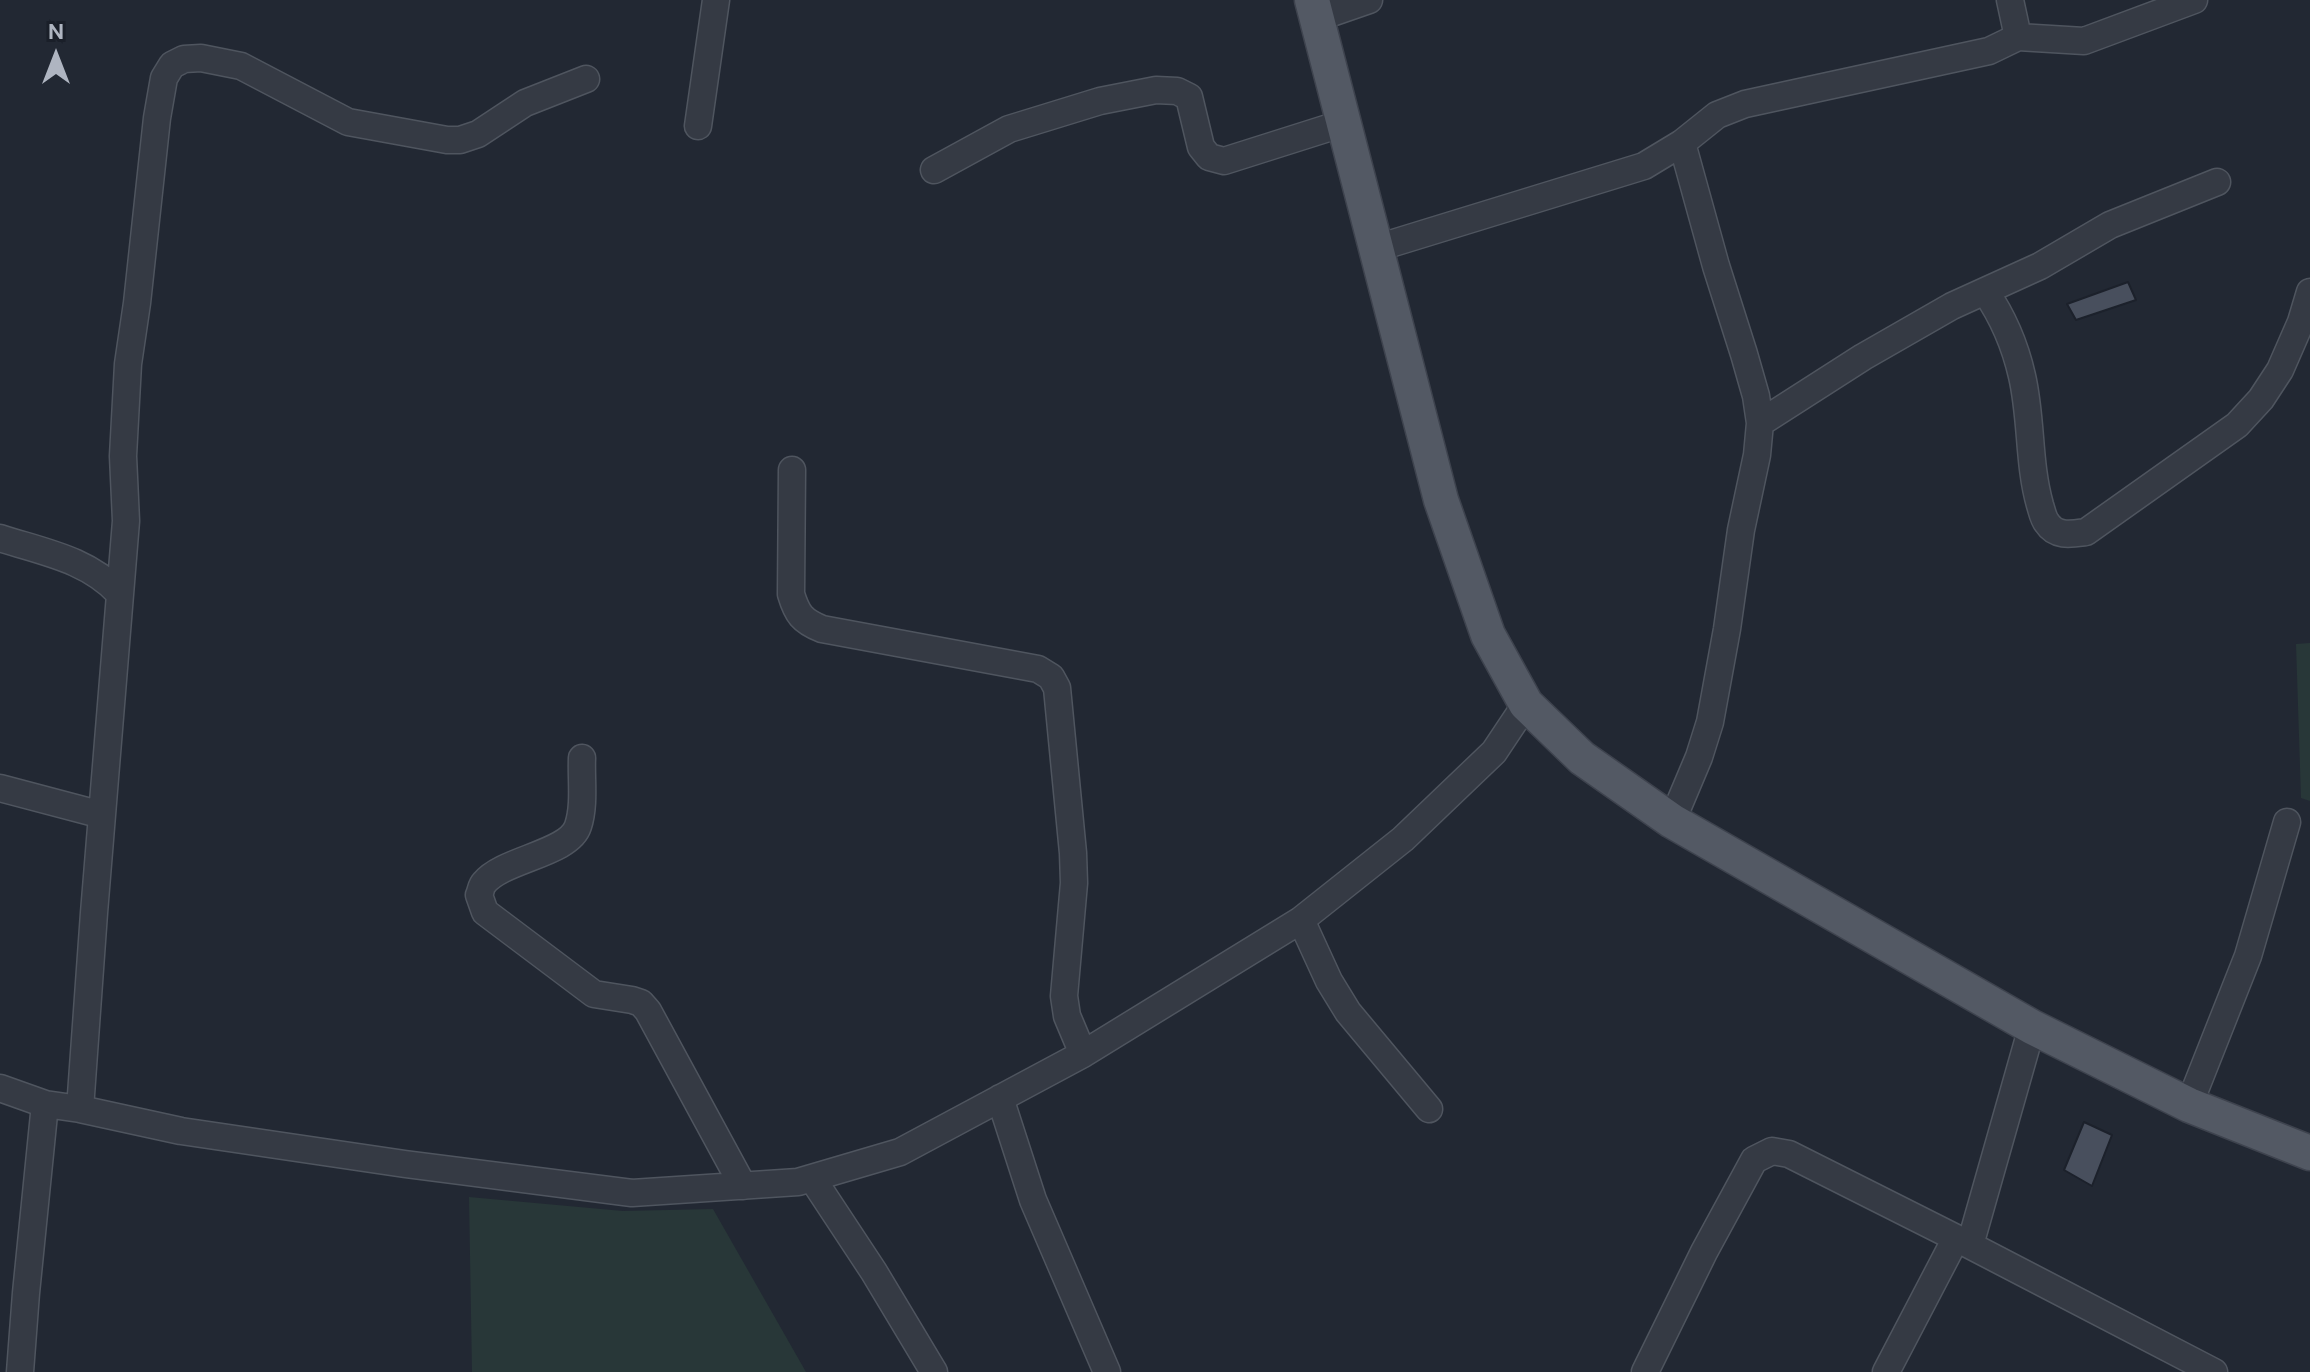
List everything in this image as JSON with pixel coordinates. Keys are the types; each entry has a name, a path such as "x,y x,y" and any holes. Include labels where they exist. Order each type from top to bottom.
{"main road":[{"path":"1315,9 1441,500 1488,635 1526,704 1582,758 1672,821 2032,1027 2189,1105 2310,1153"}],"street":[{"path":"698,126 716,0"},
{"path":"1315,9 1369,0"},
{"path":"2010,0 2018,37"},
{"path":"1377,248 1644,166 1682,143 1717,115 1745,104 1989,51 2018,37 2084,41 2194,0"},
{"path":"80,1109 126,521 123,456 128,364 164,78 172,65 184,59 201,58 241,66 348,122 447,140 460,140 478,134 525,103 586,79"},
{"path":"934,170 1009,129 1100,101 1156,90 1177,91 1189,97 1201,147 1209,157 1224,161 1344,123"},
{"path":"1672,821 1710,722 1760,423 1756,396 1682,143"},
{"path":"1760,423 1863,357 1952,306 2040,266 2110,225 2217,182"},
{"path":"1985,291 2011,339 2023,378 2034,485 2045,521 2054,531 2068,535 2086,532 2237,425 2261,399 2302,341 2310,292"},
{"path":"792,470 791,594 804,622 822,629 1038,669 1051,677 1057,688 1074,883 1064,996 1067,1016 1083,1054"},
{"path":"0,538 82,565 104,578 119,593"},
{"path":"0,1088 45,1104 181,1131 632,1193 798,1182 900,1152 1083,1054 1301,920 1403,839 1494,752 1526,704"},
{"path":"582,758 581,809 577,828 570,839 503,870 484,883 479,895 485,912 594,994 641,1003 743,1186"},
{"path":"0,788 102,815"},
{"path":"2189,1105 2248,956 2287,822"},
{"path":"1301,920 1329,981 1348,1012 1429,1109"},
{"path":"1886,1372 1963,1242 2032,1027"},
{"path":"1000,1098 1033,1200 1107,1372"},
{"path":"20,1372 45,1104"},
{"path":"1645,1372 1754,1160 1772,1151 1789,1154 2214,1372"},
{"path":"812,1178 874,1272 934,1372"}],"shaded area":[{"path":"2310,643 2310,801 2301,798 2296,644"},
{"path":"469,1197 623,1211 713,1209 806,1372 472,1372"}],"building":[{"path":"2128,282 2136,300 2076,320 2067,304"},
{"path":"2084,1122 2112,1135 2092,1186 2064,1170"}]}
